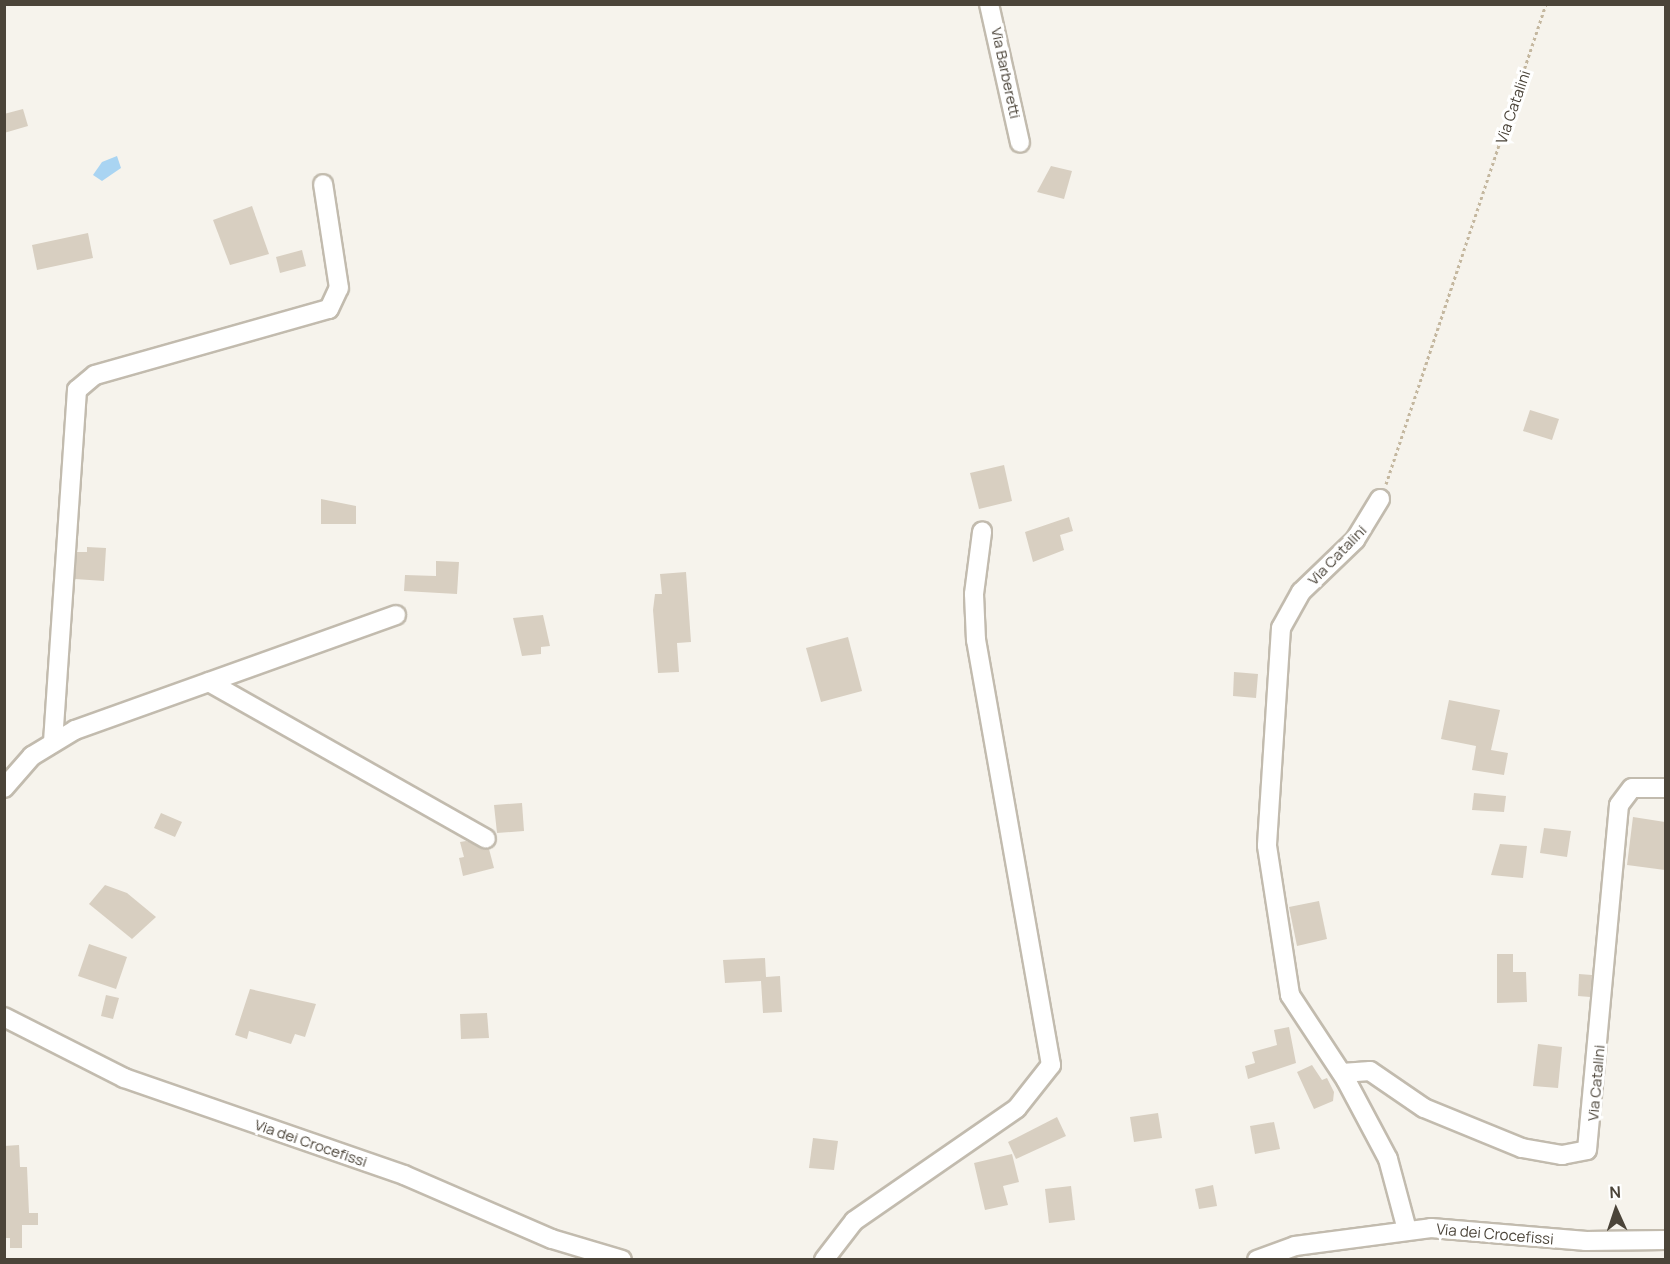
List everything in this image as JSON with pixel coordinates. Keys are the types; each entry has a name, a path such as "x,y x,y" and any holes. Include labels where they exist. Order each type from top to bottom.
{"street":[{"name":"Via Barberetti","path":"989,4 1020,142"},
{"path":"53,742 77,390 95,375 329,309 339,288 323,184"},
{"name":"Via Catalini","path":"1380,500 1355,540 1297,598 1281,628 1276,658 1266,836 1277,938 1297,1011 1342,1073 1391,1166 1407,1230"},
{"path":"824,1260 859,1217 1017,1108 1038,1088 1051,1065 976,640 974,594 982,532"},
{"path":"4,788 27,761 53,742 209,682 396,615"},
{"path":"209,682 486,839"},
{"name":"Via Catalini","path":"1342,1073 1373,1073 1424,1108 1522,1148 1562,1155 1587,1149 1619,805 1632,788 1665,788"},
{"name":"Via dei Crocefissi","path":"4,1017 124,1078 404,1175 552,1239 622,1260"},
{"name":"Via dei Crocefissi","path":"1257,1260 1295,1246 1407,1230 1471,1229 1597,1242 1665,1240"}],"path":[{"name":"Via Catalini","path":"1380,500 1546,4"}],"water":[{"path":"117,156 121,168 102,181 93,175 102,162"}],"building":[{"path":"23,109 28,126 4,133 4,114"},
{"path":"1051,166 1072,171 1064,199 1037,192"},
{"path":"252,206 269,254 230,265 213,220"},
{"path":"88,233 93,258 37,270 32,245"},
{"path":"302,250 306,266 280,273 276,257"},
{"path":"1530,410 1559,419 1552,440 1523,431"},
{"path":"1004,465 1012,501 979,509 970,473"},
{"path":"321,499 356,506 356,524 321,524"},
{"path":"1069,517 1073,531 1060,535 1064,550 1033,562 1025,532"},
{"path":"87,547 106,548 104,581 75,579 77,552 87,552"},
{"path":"436,561 459,562 457,594 404,591 405,575 436,576"},
{"path":"686,572 691,642 677,643 679,672 658,673 653,610 655,594 662,594 660,574"},
{"path":"543,615 550,646 541,647 541,654 522,656 513,618"},
{"path":"848,637 862,691 821,702 806,648"},
{"path":"1234,672 1258,674 1256,698 1233,696"},
{"path":"1449,700 1500,710 1491,750 1508,753 1504,775 1472,770 1476,746 1441,739"},
{"path":"1474,793 1506,796 1504,812 1472,810"},
{"path":"522,803 524,831 497,833 494,805"},
{"path":"161,813 182,822 175,837 154,828"},
{"path":"1633,817 1665,822 1665,870 1627,865"},
{"path":"1544,828 1571,831 1567,857 1540,853"},
{"path":"466,841 489,849 494,868 463,876 459,858 464,857 460,842"},
{"path":"1500,844 1527,846 1523,878 1491,875"},
{"path":"105,885 127,893 156,917 132,939 89,904"},
{"path":"1319,901 1327,939 1297,946 1289,907"},
{"path":"89,944 127,957 116,989 78,976"},
{"path":"1497,954 1513,954 1513,972 1526,972 1527,1002 1497,1003"},
{"path":"765,958 766,977 780,976 782,1012 763,1013 761,981 725,983 723,960"},
{"path":"1579,974 1592,975 1590,997 1578,996"},
{"path":"250,989 316,1004 305,1037 295,1034 291,1044 249,1031 247,1039 235,1035"},
{"path":"106,995 119,998 113,1019 101,1016"},
{"path":"487,1013 489,1038 461,1039 460,1014"},
{"path":"1289,1027 1296,1063 1248,1079 1245,1066 1255,1063 1252,1052 1277,1045 1274,1030"},
{"path":"1538,1044 1562,1047 1558,1088 1533,1086"},
{"path":"1312,1065 1322,1080 1327,1078 1334,1092 1333,1101 1314,1109 1297,1072"},
{"path":"1158,1113 1162,1138 1134,1142 1130,1117"},
{"path":"1057,1117 1066,1136 1016,1159 1008,1142"},
{"path":"1274,1122 1280,1149 1255,1154 1250,1126"},
{"path":"813,1138 838,1141 834,1170 809,1168"},
{"path":"19,1145 20,1167 27,1167 29,1213 38,1213 38,1225 22,1225 22,1248 10,1248 10,1238 4,1238 4,1146"},
{"path":"1012,1154 1019,1182 1003,1186 1008,1205 985,1210 974,1163"},
{"path":"1213,1185 1217,1206 1199,1209 1195,1189"},
{"path":"1071,1186 1075,1220 1049,1223 1045,1189"}]}
